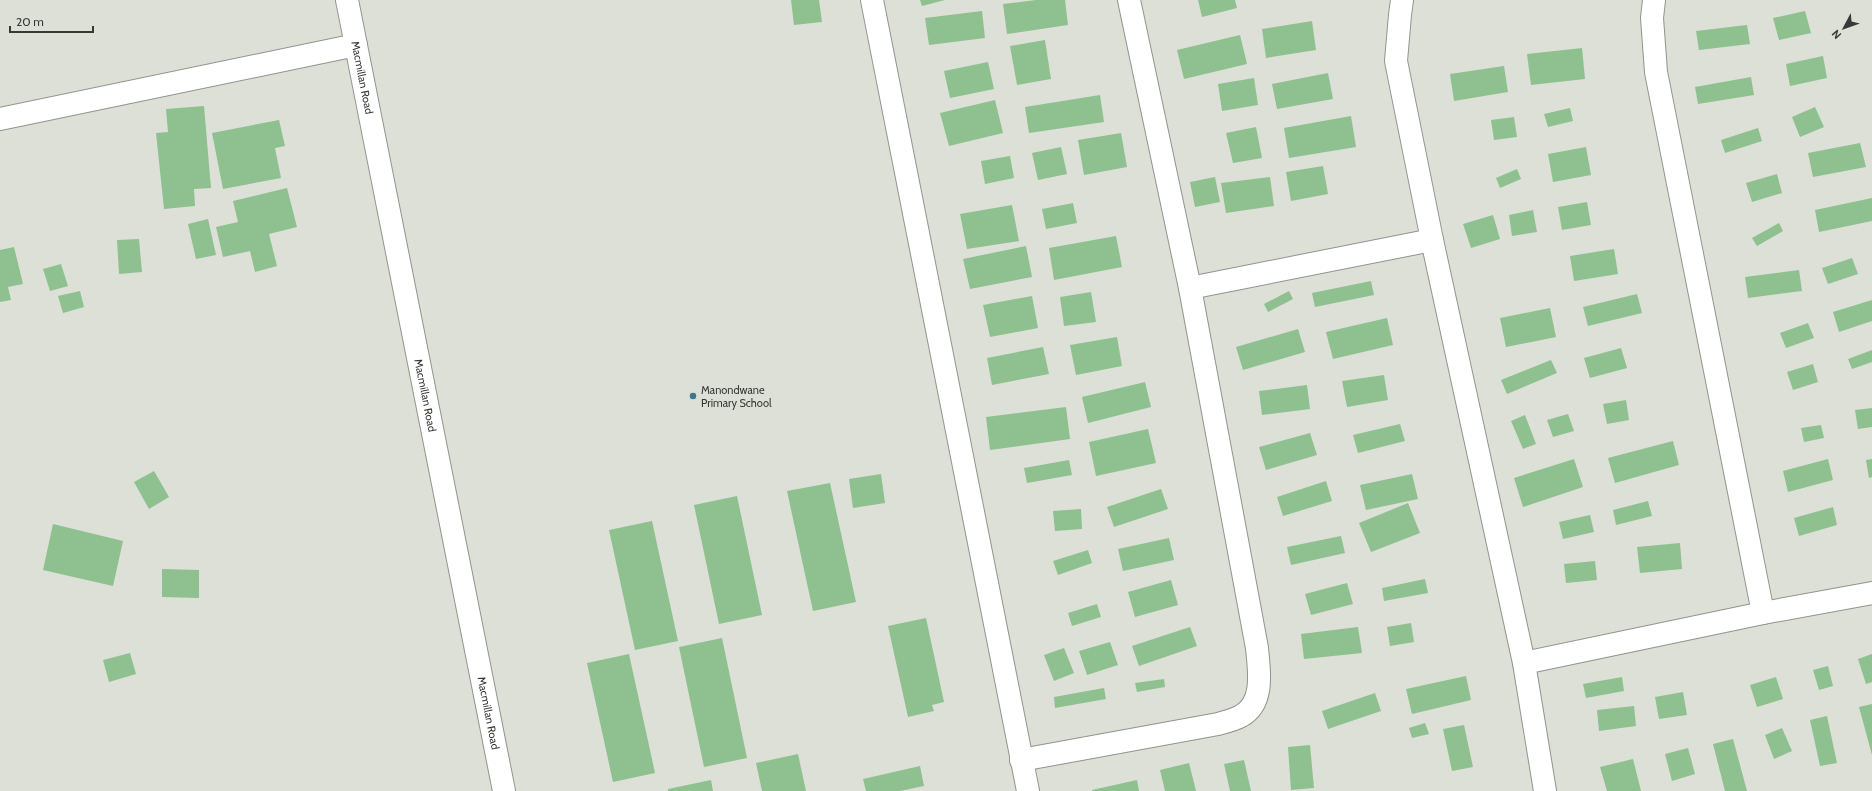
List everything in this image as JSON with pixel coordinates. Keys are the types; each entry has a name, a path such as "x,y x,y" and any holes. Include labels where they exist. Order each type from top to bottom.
{"street":[{"name":"Macmillan Road","path":"347,0 504,791"},
{"path":"872,0 1028,791"},
{"path":"1021,760 1218,724 1242,716 1255,702 1260,681 1257,648 1190,288 1130,0"},
{"path":"1402,0 1396,61 1432,240 1524,663 1545,791"},
{"path":"1654,0 1652,18 1656,72 1763,613"},
{"path":"0,119 356,45"},
{"path":"1190,288 1432,240"},
{"path":"1524,663 1763,613 1872,593"}],"building":[{"path":"791,0 819,0 822,22 794,25"},
{"path":"920,0 945,0 922,6"},
{"path":"1036,0 1065,0 1068,25 1007,34 1003,4"},
{"path":"1198,0 1235,0 1237,8 1202,17"},
{"path":"982,11 985,38 929,45 925,18"},
{"path":"1805,11 1811,33 1779,40 1773,18"},
{"path":"1312,21 1316,50 1266,58 1262,29"},
{"path":"1747,25 1750,44 1699,50 1696,31"},
{"path":"1240,35 1247,64 1184,79 1177,50"},
{"path":"1045,40 1051,79 1017,85 1010,46"},
{"path":"1582,48 1585,79 1531,85 1527,54"},
{"path":"1823,56 1827,78 1790,86 1786,64"},
{"path":"988,62 994,89 950,98 944,71"},
{"path":"1504,66 1508,92 1454,101 1450,74"},
{"path":"1328,73 1333,99 1277,109 1272,84"},
{"path":"1751,77 1754,95 1698,104 1695,87"},
{"path":"1254,78 1258,105 1222,111 1218,84"},
{"path":"1100,95 1104,122 1029,133 1025,107"},
{"path":"995,100 1003,133 949,146 940,113"},
{"path":"204,106 211,188 194,189 195,206 164,209 156,133 168,132 166,109"},
{"path":"1815,107 1824,127 1800,137 1792,117"},
{"path":"1570,108 1573,121 1548,127 1544,114"},
{"path":"1351,116 1356,147 1289,158 1284,128"},
{"path":"1514,117 1517,137 1494,140 1491,120"},
{"path":"279,120 285,146 275,148 281,178 223,189 212,133"},
{"path":"1256,127 1262,158 1233,163 1226,133"},
{"path":"1758,128 1762,141 1725,153 1721,140"},
{"path":"1121,133 1127,167 1084,175 1078,140"},
{"path":"1860,143 1866,167 1813,177 1808,153"},
{"path":"1061,147 1067,174 1038,180 1032,153"},
{"path":"1586,147 1591,175 1553,182 1548,154"},
{"path":"1010,156 1014,178 985,184 981,161"},
{"path":"1323,166 1328,194 1291,201 1286,172"},
{"path":"1517,169 1521,179 1500,188 1496,178"},
{"path":"1777,174 1782,193 1752,202 1746,183"},
{"path":"1215,177 1220,202 1195,207 1190,182"},
{"path":"1270,177 1274,206 1226,213 1221,183"},
{"path":"287,188 297,227 269,234 277,266 255,272 250,251 223,257 216,227 238,222 233,201"},
{"path":"1872,198 1872,221 1819,232 1815,210"},
{"path":"1587,202 1591,225 1562,230 1558,207"},
{"path":"1073,203 1077,223 1046,229 1042,209"},
{"path":"1012,205 1019,241 967,249 960,214"},
{"path":"1533,210 1537,232 1512,236 1509,215"},
{"path":"1493,215 1500,239 1471,248 1463,224"},
{"path":"208,219 216,255 196,259 188,224"},
{"path":"1779,223 1783,231 1757,246 1752,238"},
{"path":"1116,236 1122,267 1054,280 1049,248"},
{"path":"139,239 142,272 119,274 117,240"},
{"path":"1026,246 1032,277 970,289 963,259"},
{"path":"14,247 23,284 8,287 11,300 0,302 0,250"},
{"path":"1614,249 1618,274 1574,281 1570,256"},
{"path":"1852,258 1858,274 1828,284 1822,268"},
{"path":"61,264 68,286 50,291 43,269"},
{"path":"1799,270 1802,291 1748,298 1745,277"},
{"path":"1371,281 1374,295 1315,307 1312,293"},
{"path":"80,291 84,307 63,313 58,296"},
{"path":"1289,291 1293,299 1268,312 1264,304"},
{"path":"1091,292 1096,322 1064,326 1060,297"},
{"path":"1637,294 1642,313 1588,326 1583,307"},
{"path":"1032,296 1038,328 990,337 983,305"},
{"path":"1872,300 1872,321 1839,332 1833,312"},
{"path":"1550,308 1556,337 1506,347 1500,318"},
{"path":"1387,318 1393,345 1333,359 1326,332"},
{"path":"1808,323 1814,338 1786,348 1780,333"},
{"path":"1298,329 1305,352 1243,370 1236,347"},
{"path":"1117,337 1122,366 1076,375 1070,345"},
{"path":"1043,347 1049,374 992,385 987,358"},
{"path":"1621,348 1627,368 1590,378 1584,358"},
{"path":"1872,350 1872,362 1852,369 1848,359"},
{"path":"1551,360 1557,373 1507,394 1501,380"},
{"path":"1813,364 1818,382 1793,390 1787,372"},
{"path":"1384,375 1388,400 1347,407 1342,381"},
{"path":"1145,382 1151,407 1088,423 1082,397"},
{"path":"1307,385 1310,409 1262,415 1259,391"},
{"path":"1626,400 1629,420 1607,424 1603,404"},
{"path":"1066,407 1070,439 990,450 986,417"},
{"path":"1872,408 1872,427 1858,429 1855,410"},
{"path":"1568,414 1574,431 1553,437 1547,420"},
{"path":"1525,415 1536,444 1523,449 1511,421"},
{"path":"1400,424 1405,441 1358,453 1353,435"},
{"path":"1821,425 1824,438 1804,442 1801,428"},
{"path":"1148,429 1156,463 1096,476 1089,442"},
{"path":"1310,433 1317,455 1266,470 1259,447"},
{"path":"1673,441 1679,465 1615,483 1608,458"},
{"path":"1574,459 1583,487 1523,507 1514,478"},
{"path":"1828,459 1833,480 1788,492 1783,471"},
{"path":"1872,459 1872,477 1869,478 1866,460"},
{"path":"1069,460 1072,475 1027,483 1024,468"},
{"path":"154,471 169,497 149,509 134,482"},
{"path":"881,474 885,503 853,508 849,479"},
{"path":"1412,474 1418,499 1366,510 1360,485"},
{"path":"1326,481 1332,501 1283,516 1277,497"},
{"path":"830,483 856,602 813,611 787,491"},
{"path":"1161,489 1168,509 1114,527 1107,507"},
{"path":"737,496 762,615 719,624 694,505"},
{"path":"1648,501 1652,516 1616,525 1613,510"},
{"path":"1408,503 1420,533 1371,552 1359,523"},
{"path":"1833,507 1837,525 1799,536 1794,518"},
{"path":"1081,509 1082,529 1055,531 1053,511"},
{"path":"1590,515 1594,532 1563,539 1559,522"},
{"path":"652,521 678,641 635,650 609,530"},
{"path":"53,524 123,541 113,586 43,570"},
{"path":"1341,536 1345,553 1291,565 1287,547"},
{"path":"1169,538 1174,560 1123,571 1118,549"},
{"path":"1680,543 1682,569 1640,573 1637,547"},
{"path":"1088,550 1092,563 1058,575 1053,561"},
{"path":"1595,561 1597,580 1566,583 1564,564"},
{"path":"162,569 199,570 199,598 162,597"},
{"path":"1425,579 1428,593 1384,601 1382,588"},
{"path":"1171,580 1178,605 1135,617 1128,592"},
{"path":"1347,583 1353,604 1311,615 1305,594"},
{"path":"1097,604 1101,617 1072,626 1068,613"},
{"path":"926,618 944,702 932,705 934,711 908,717 888,626"},
{"path":"1411,623 1414,642 1390,646 1387,627"},
{"path":"1190,627 1197,646 1139,666 1132,646"},
{"path":"1358,627 1362,653 1304,659 1301,634"},
{"path":"722,638 747,758 704,767 679,647"},
{"path":"1110,642 1118,665 1087,675 1079,651"},
{"path":"1064,648 1074,673 1054,681 1044,655"},
{"path":"130,653 136,674 109,682 103,660"},
{"path":"629,654 655,773 613,782 587,663"},
{"path":"1872,654 1872,682 1866,684 1858,659"},
{"path":"1828,666 1833,686 1819,690 1813,670"},
{"path":"1466,676 1471,700 1412,714 1406,689"},
{"path":"1622,677 1624,691 1586,698 1583,684"},
{"path":"1776,677 1783,699 1757,707 1750,685"},
{"path":"1164,679 1165,687 1137,692 1135,683"},
{"path":"1104,688 1106,699 1055,708 1054,697"},
{"path":"1683,692 1687,715 1659,719 1655,697"},
{"path":"1375,693 1381,711 1328,729 1322,711"},
{"path":"1872,704 1872,755 1859,707"},
{"path":"1634,706 1636,726 1599,731 1597,710"},
{"path":"1827,716 1837,763 1820,766 1810,720"},
{"path":"1425,723 1429,734 1412,738 1409,728"},
{"path":"1464,725 1473,767 1452,771 1443,729"},
{"path":"1782,728 1792,751 1774,759 1765,735"},
{"path":"1733,739 1747,791 1725,791 1713,744"},
{"path":"1310,745 1314,788 1291,790 1288,747"},
{"path":"1688,748 1695,774 1672,781 1665,754"},
{"path":"798,754 806,791 762,791 756,763"},
{"path":"1633,759 1641,791 1607,791 1600,767"},
{"path":"1244,760 1251,791 1230,791 1224,764"},
{"path":"1189,763 1196,791 1165,791 1160,770"},
{"path":"920,766 924,786 900,791 866,791 863,779"},
{"path":"711,780 713,791 668,791 668,789"},
{"path":"1137,780 1139,791 1092,791 1092,790"}],"place":[{"name":"Manondwane Primary School","path":"693,396"}]}
